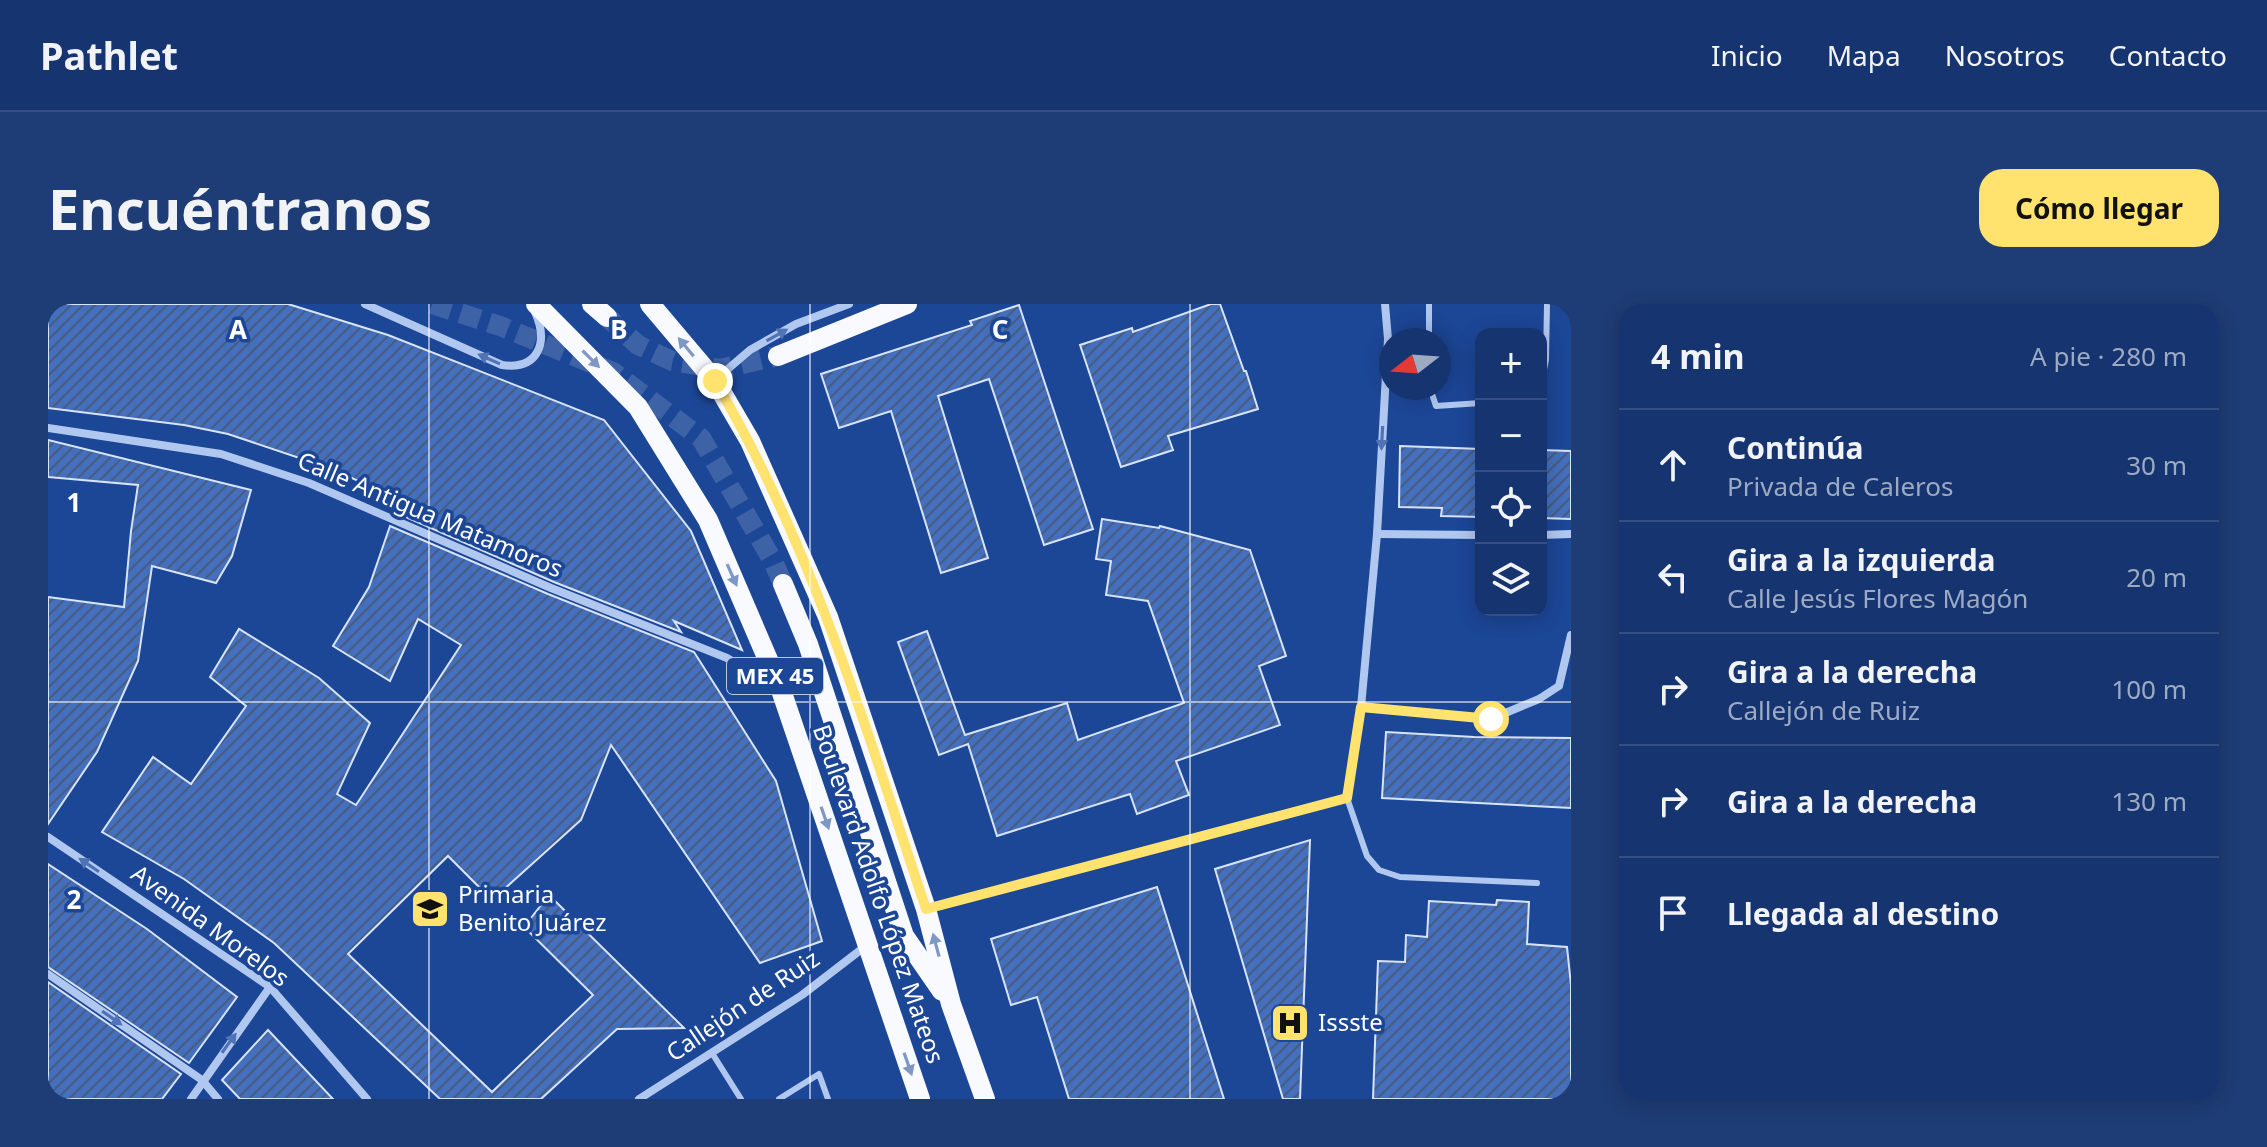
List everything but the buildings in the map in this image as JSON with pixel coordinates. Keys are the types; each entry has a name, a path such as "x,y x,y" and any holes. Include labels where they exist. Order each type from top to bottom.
{"main road":[{"name":"Boulevard Adolfo López Mateos","path":"534,304 638,407 708,520 781,690 920,1099"},
{"name":"Boulevard Adolfo López Mateos","path":"650,304 715,381 750,441 828,617 926,909 951,1004 985,1099"},
{"path":"778,356 907,304"},
{"path":"783,584 808,644 904,936 951,1004"}],"street":[{"path":"365,304 502,365 518,367 537,353 541,335 534,304"},
{"path":"715,381 750,350 796,324 849,304"},
{"path":"1385,304 1387,328"},
{"path":"926,909 1347,798 1361,707 1377,534 1385,400"},
{"name":"Calle Antigua Matamoros","path":"48,428 221,454 309,483 551,588 727,658 781,690"},
{"path":"1377,534 1475,535"},
{"path":"1547,535 1571,534"},
{"path":"1361,707 1491,719 1539,699 1559,686 1571,635"},
{"name":"Avenida Morelos","path":"48,837 270,987 367,1099"},
{"name":"Callejón de Ruiz","path":"639,1099 802,995 868,944"},
{"path":"48,974 202,1080 218,1099"},
{"path":"191,1099 270,987"}],"lane":[{"path":"1429,304 1429,328"},
{"path":"1547,304 1547,328"},
{"path":"1434,400 1436,406 1475,403"},
{"path":"1347,798 1367,856 1379,870 1400,877 1537,883"},
{"path":"712,1053 741,1099"},
{"path":"779,1099 819,1074 828,1099"}],"tunnel":[{"path":"432,304 500,326 613,372 701,438 773,561 783,584"},
{"path":"607,317 638,345 672,361 720,369 778,356"}],"place":[{"name":"Primaria Benito Juárez","path":"430,909"},
{"name":"Issste","path":"1290,1023"}],"route":[{"path":"715,381 750,441 828,617 926,909 1315,809 1347,798 1361,707 1491,719"}]}
